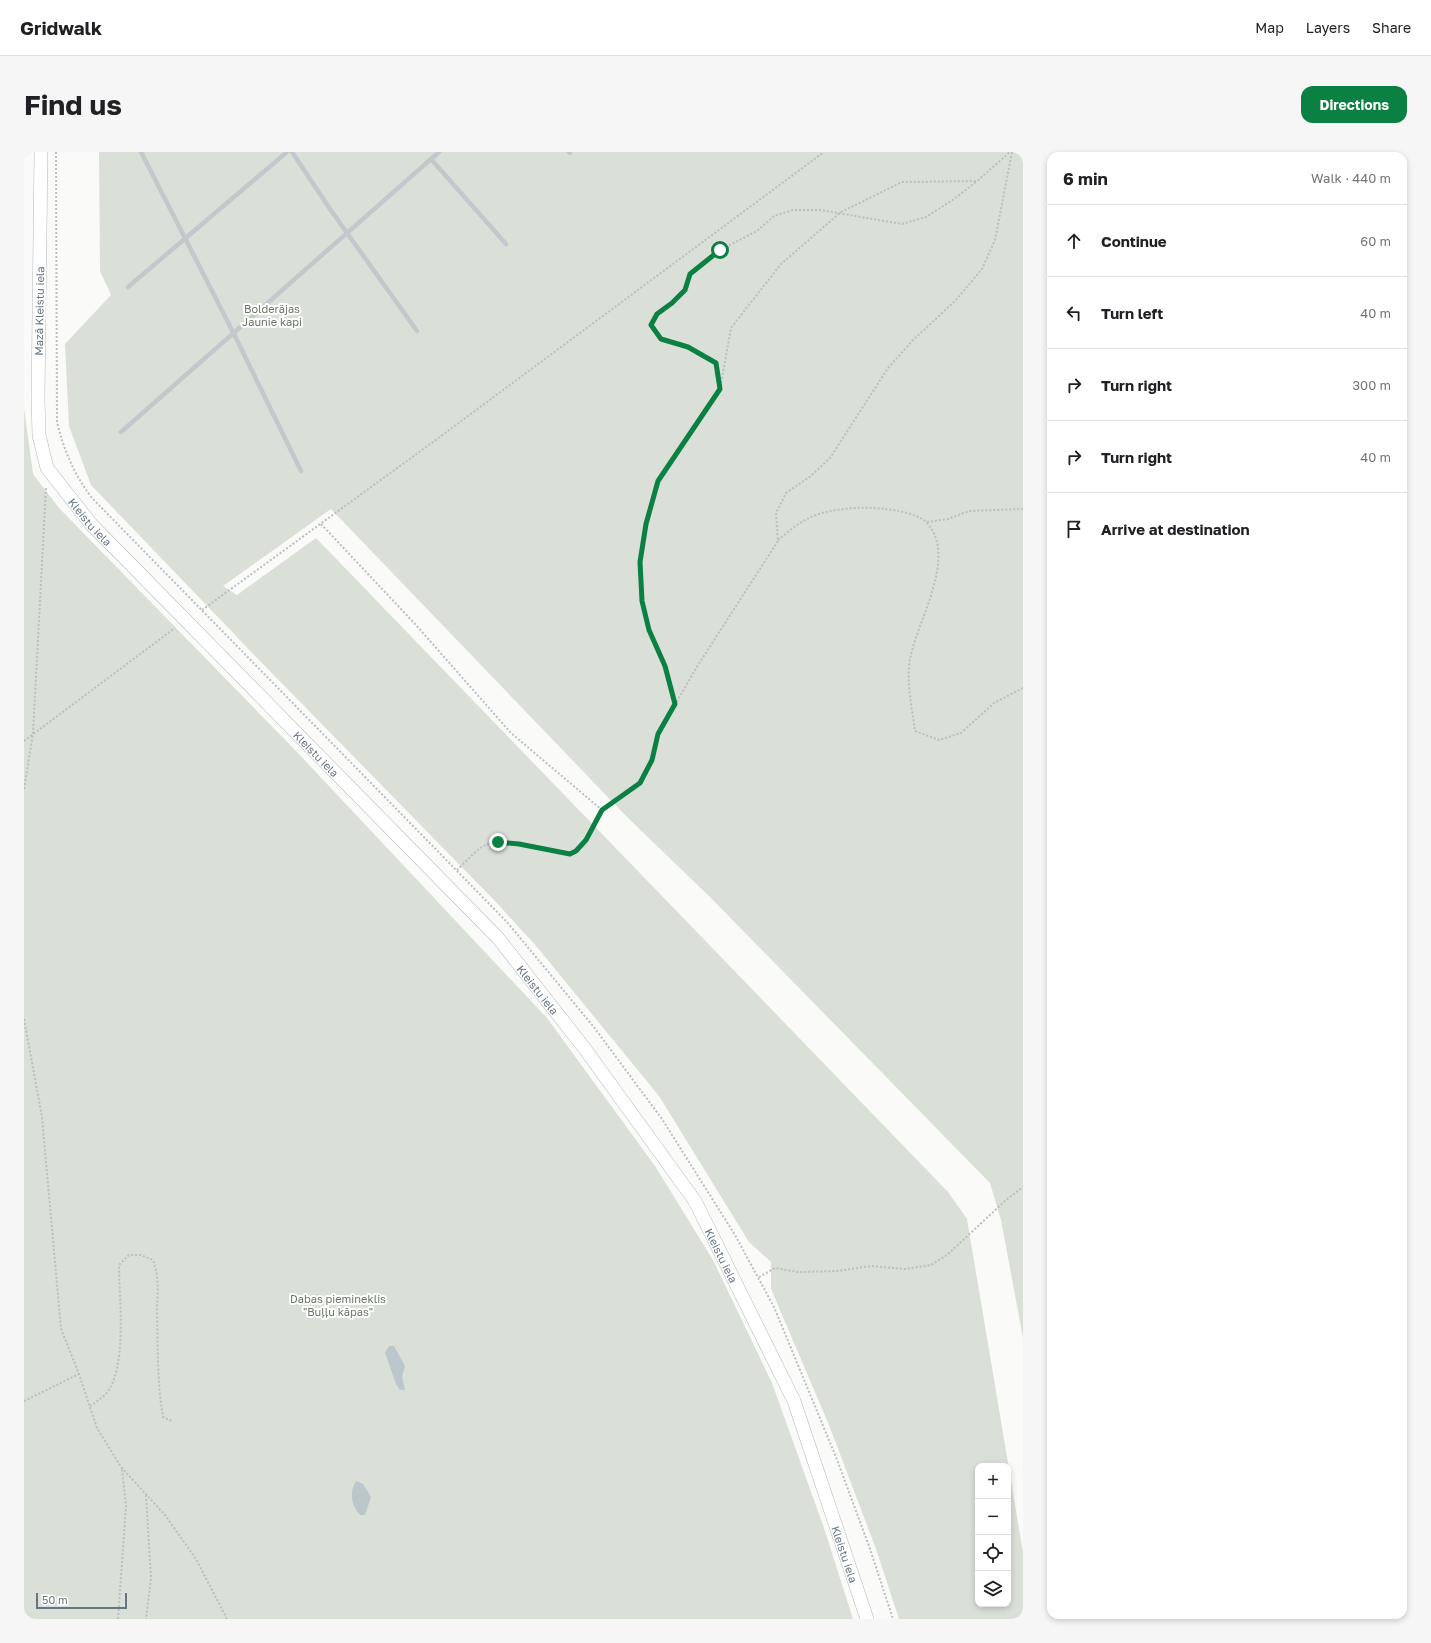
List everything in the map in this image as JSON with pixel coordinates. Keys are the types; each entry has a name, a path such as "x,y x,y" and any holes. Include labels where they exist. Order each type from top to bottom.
{"main road":[{"name":"Mazā Kleistu iela","path":"41,152 38,399 39,435 47,468"},
{"name":"Kleistu iela","path":"47,468 91,524 498,938 585,1049 695,1201 794,1401 867,1619"}],"lane":[{"path":"141,152 233,332 301,471"},
{"path":"128,287 287,152"},
{"path":"292,152 330,209 417,331"},
{"path":"121,432 439,152"},
{"path":"431,159 506,244"}],"path":[{"path":"202,610 321,524 824,152"},
{"path":"720,389 716,363 688,347 661,339 651,325 657,314 672,303 685,290 690,274 720,250 757,231 774,216 793,210 842,212 902,224 926,217 954,199 1011,152"},
{"path":"778,541 776,513 786,493 811,476 830,458 888,368 913,340 955,301 982,269 995,240 1011,152"},
{"path":"675,704 665,666 649,630 642,601 640,562 646,524 658,481 720,389 731,328 781,264 842,212 902,182 977,181"},
{"path":"24,789 33,734 47,468"},
{"path":"457,870 483,846 498,842 519,844 570,854 576,851 586,840 602,810 640,783 652,760 658,734 675,704 778,541 808,518 833,511 865,506 903,511 927,522 948,519 969,511 1023,509"},
{"path":"927,522 938,543 938,571 910,659 910,696 915,731 939,740 961,733 994,703 1023,688"},
{"path":"321,524 416,625 511,733 602,810"},
{"path":"24,740 186,620"},
{"path":"24,1019 42,1117 61,1329 79,1374 97,1428 121,1467 165,1515 196,1560 227,1619"},
{"path":"759,1276 775,1268 798,1272 837,1271 871,1266 905,1269 930,1265 948,1255 1006,1200 1023,1187"},
{"path":"90,1406 105,1394 116,1372 121,1345 119,1265 129,1255 141,1254 154,1260 158,1276 159,1397 163,1417 172,1421"},
{"path":"24,1401 79,1374"},
{"path":"118,1619 126,1506 121,1467"},
{"path":"146,1494 151,1578 146,1619"}],"green space":[{"name":"Bolderājas Jaunie kapi","path":"99,152 1023,152 1023,1338 1001,1220 990,1183 711,898 626,816 331,509 223,586 237,595 316,538 948,1192 967,1219 1008,1463 975,1463 975,1607 1011,1607 1011,1481 1023,1552 1023,1619 899,1619 876,1549 829,1425 771,1289 771,1262 749,1242 659,1096 537,947 495,901 263,664 91,485 69,426 65,344 111,295 100,271"},
{"name":"Dabas piemineklis \"Buļļu kāpas\"","path":"24,408 33,474 59,508 296,751 547,1018 655,1166 713,1260 772,1383 824,1528 853,1619 24,1619"}],"shaded area":[{"path":"389,1346 394,1346 405,1366 402,1377 405,1390 400,1390 396,1384 385,1353"},
{"path":"356,1481 363,1484 371,1497 365,1515 360,1515 353,1503 352,1490"}],"route":[{"path":"498,842 519,844 560,853 570,854 576,851 586,840 602,810 640,783 652,760 658,734 675,704 665,666 649,630 642,601 640,562 646,524 658,481 720,389 716,363 688,347 661,339 651,325 657,314 672,303 685,290 690,274 720,250"}]}
